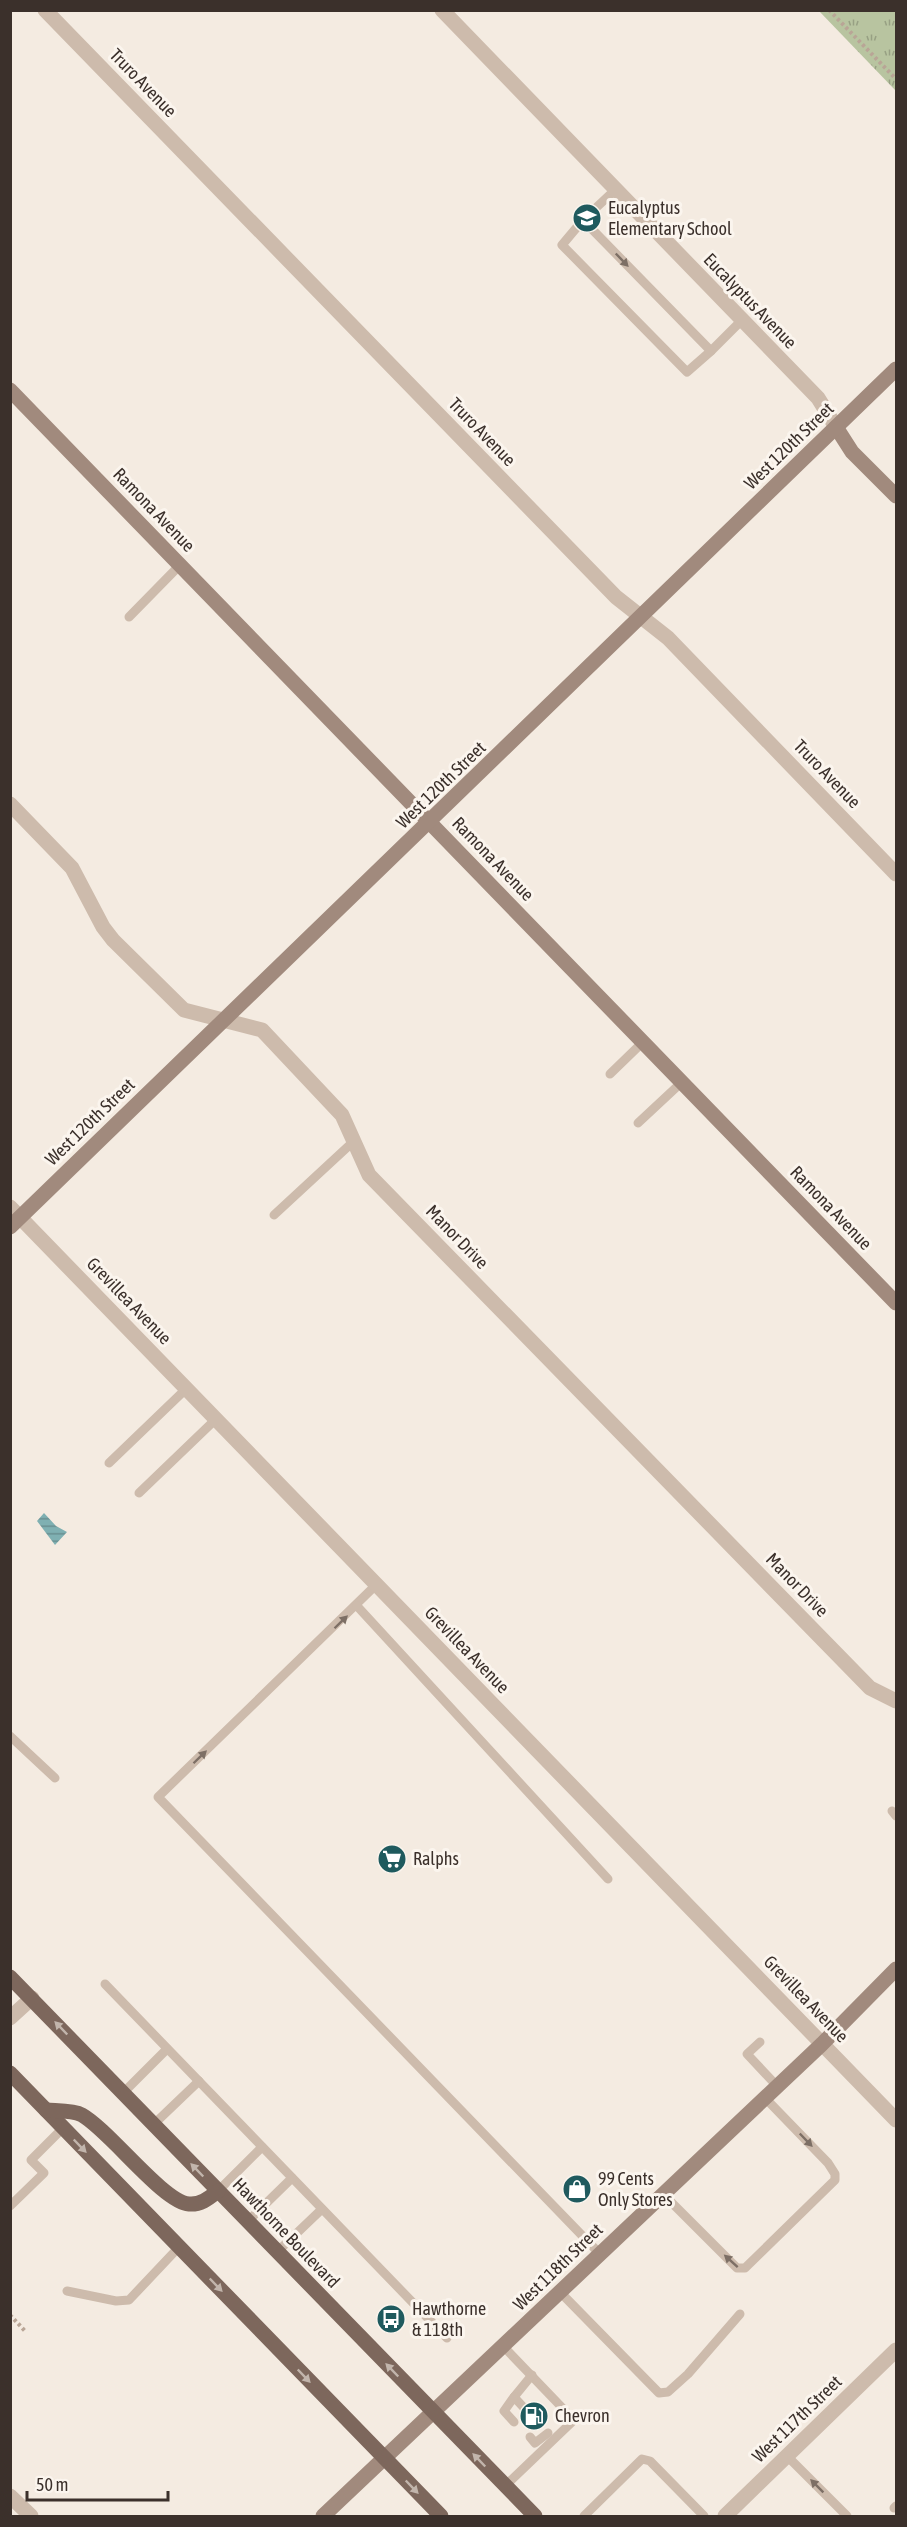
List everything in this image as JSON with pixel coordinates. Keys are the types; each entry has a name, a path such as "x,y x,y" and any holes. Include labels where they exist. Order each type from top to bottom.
{"main road":[{"name":"Hawthorne Boulevard","path":"10,1977 535,2517"},
{"path":"13,2080 46,2110 441,2517"},
{"path":"46,2110 81,2114 106,2134 165,2191 188,2205 203,2202 218,2191"}],"street":[{"name":"Truro Avenue","path":"45,10 616,597 668,638 897,874"},
{"name":"Eucalyptus Avenue","path":"442,10 818,398 852,452 897,496"},
{"name":"West 120th Street","path":"14,1217 225,1019 897,369"},
{"name":"Ramona Avenue","path":"10,390 897,1303"},
{"name":"Manor Drive","path":"10,804 72,868 103,927 113,940 184,1010 262,1030 342,1115 369,1175 870,1688 897,1701"},
{"name":"Grevillea Avenue","path":"14,1217 187,1388 897,2120"},
{"name":"West 118th Street","path":"323,2517 822,2044 897,1970"},
{"path":"10,2018 32,1998"},
{"name":"West 117th Street","path":"725,2517 897,2350"},
{"path":"10,2496 31,2517"}],"lane":[{"path":"616,189 583,220 562,245 687,372 741,320"},
{"path":"583,220 711,351"},
{"path":"129,617 139,610 180,565"},
{"path":"610,1074 643,1042"},
{"path":"638,1123 682,1082"},
{"path":"274,1215 354,1141"},
{"path":"109,1463 187,1388"},
{"path":"139,1492 216,1419"},
{"path":"376,1584 357,1606 158,1797 600,2254"},
{"path":"357,1606 608,1879"},
{"path":"10,1736 55,1778"},
{"path":"105,1984 447,2338"},
{"path":"760,2042 747,2054 777,2086"},
{"path":"123,2093 167,2049"},
{"path":"154,2124 199,2081"},
{"path":"663,2194 737,2268 745,2268 762,2252 835,2180 835,2174 828,2163 765,2098"},
{"path":"10,2206 44,2173 31,2160 63,2128"},
{"path":"218,2191 262,2148"},
{"path":"248,2222 292,2178"},
{"path":"277,2252 322,2209"},
{"path":"67,2291 116,2301 129,2300 179,2247"},
{"path":"560,2292 659,2393 668,2392 688,2374 740,2314"},
{"path":"503,2346 574,2420 548,2432 535,2443 530,2437"},
{"path":"514,2421 504,2411 532,2375"},
{"path":"514,2397 526,2410"},
{"path":"505,2486 548,2432"},
{"path":"788,2456 847,2517"},
{"path":"584,2517 642,2459 650,2461 704,2517"}],"path":[{"path":"829,10 897,79"},
{"path":"10,2315 26,2332"}],"green space":[{"path":"819,11 896,11 896,91"}],"water":[{"path":"44,1513 56,1526 67,1532 55,1545 37,1521"}],"place":[{"name":"Eucalyptus Elementary School","path":"587,218"},
{"name":"Ralphs","path":"392,1859"},
{"name":"99 Cents Only Stores","path":"577,2189"},
{"name":"Hawthorne & 118th","path":"391,2319"},
{"name":"Chevron","path":"534,2416"}]}
